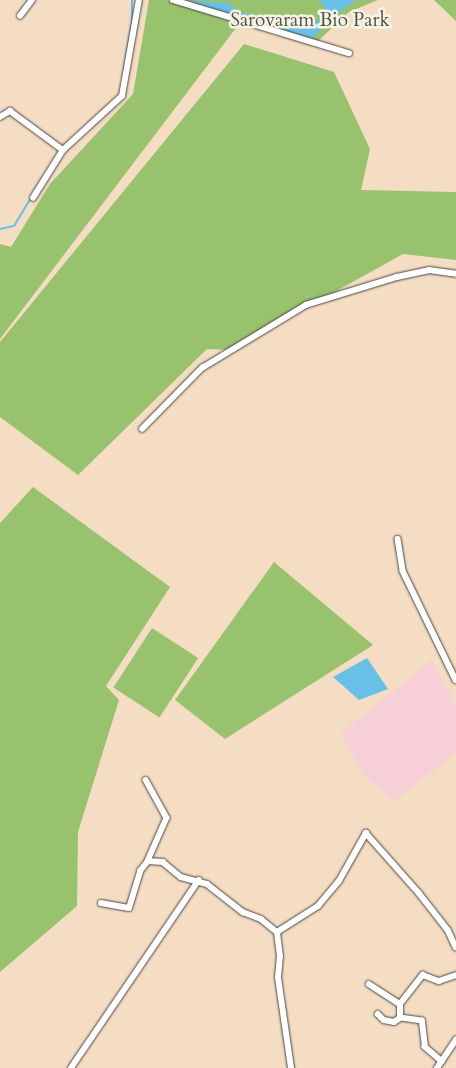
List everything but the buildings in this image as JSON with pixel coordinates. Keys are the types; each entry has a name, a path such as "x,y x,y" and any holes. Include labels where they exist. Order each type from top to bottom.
{"street":[{"path":"20,16 32,0"},
{"path":"33,198 63,150 122,96 139,0"},
{"path":"173,0 349,53"},
{"path":"0,117 10,111 63,150"},
{"path":"142,430 202,368 306,305 355,288 429,270 456,274"},
{"path":"398,540 403,571 456,680"},
{"path":"101,903 129,908 140,871 148,861 167,818 146,780"},
{"path":"277,932 318,906 339,880 366,834 419,893 448,930 456,947"},
{"path":"148,861 163,862 181,877 199,880 277,932 280,957 278,978 290,1068"},
{"path":"71,1068 199,880"},
{"path":"400,1018 400,1004 423,975 438,981 456,975"},
{"path":"369,984 400,1004"},
{"path":"378,1014 384,1020 394,1022 400,1018 422,1021 425,1047 442,1062"},
{"path":"437,1068 456,1040"}],"shaded area":[{"path":"432,660 456,705 456,753 393,802 362,773 341,733"}],"green space":[{"path":"149,0 167,0 239,24 0,339 0,244 11,247 50,184 133,94"},
{"name":"Sarovaram Bio Park","path":"169,0 378,0 349,12 316,43"},
{"name":"Sarovaram Bio Park","path":"434,0 456,0 456,21"},
{"path":"244,44 334,72 370,149 361,190 456,192 456,260 403,254 230,350 207,349 78,475 0,417 0,342"},
{"path":"33,487 170,587 106,686 119,700 78,832 77,906 0,972 0,523"},
{"path":"274,562 373,645 225,739 175,700"},
{"path":"152,628 198,658 159,718 113,688"}],"water":[{"path":"178,0 229,3 239,12 279,20 293,28 309,27 319,19 325,4 316,0 356,0 332,17 312,39"},
{"path":"367,658 388,689 359,700 333,677"}],"waterway":[{"path":"124,69 132,22 132,0"},
{"path":"0,229 14,226 31,198"}]}
